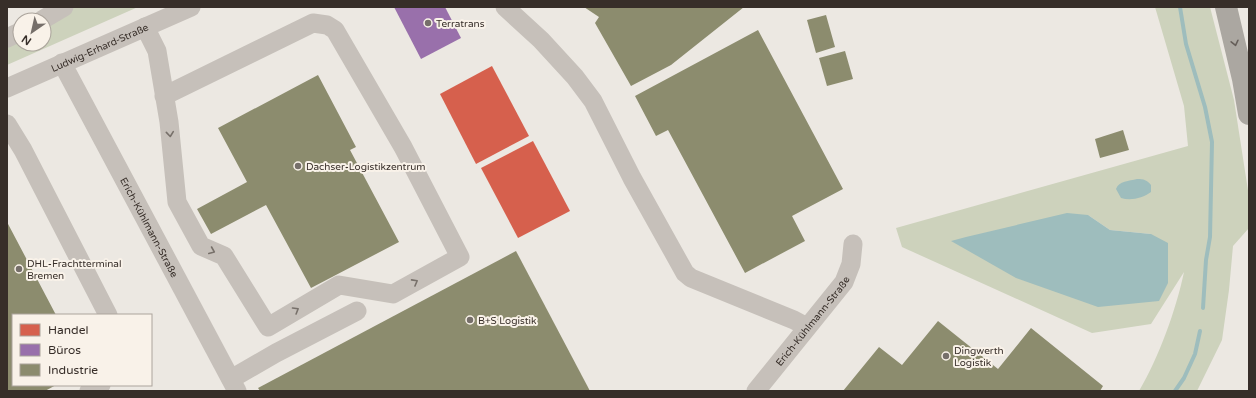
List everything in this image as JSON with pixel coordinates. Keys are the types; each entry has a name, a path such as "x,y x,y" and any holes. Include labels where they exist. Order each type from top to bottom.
{"highway":[{"path":"1226,7 1243,79 1249,114"}],"street":[{"path":"52,14 64,7"},
{"path":"505,7 541,40 575,77 593,101 632,178 685,273 691,278 787,317 807,328"},
{"name":"Ludwig-Erhard-Straße","path":"7,88 145,27 184,8"},
{"path":"145,27 157,51 164,96 169,122 177,202 201,246 224,256 268,327 338,285 393,294 460,257 403,147 335,30 327,25 313,22 164,96"},
{"name":"Erich-Kühlmann-Straße","path":"62,63 234,385"},
{"path":"7,124 23,150 107,314"},
{"name":"Erich-Kühlmann-Straße","path":"756,391 844,282 851,264 853,244"},
{"path":"234,385 282,350 357,311"},
{"path":"89,391 99,386"}],"green space":[{"path":"74,7 138,7 52,45 52,20"},
{"path":"1155,7 1210,7 1234,100 1249,197 1249,228 1233,246 1222,340 1197,391 1139,391 1166,333 1181,287 1184,272 1151,324 1092,333 902,247 896,228 1188,146 1184,106","holes":["1088,215 1110,230 1151,234 1159,301"]},
{"path":"12,42 12,52 36,52 7,65 7,45"}],"water":[{"path":"1137,179 1148,182 1151,185 1151,192 1137,198 1121,198 1116,189 1117,186 1119,184"},
{"path":"1067,213 1088,215 1110,230 1151,234 1168,243 1168,283 1159,301 1098,307 1016,278 951,241"}],"building: Handel":[{"path":"492,66 529,136 476,164 440,94"},
{"path":"533,141 570,211 518,238 481,168"}],"building: Büros":[{"name":"Terratrans","path":"394,7 445,7 461,38 421,59"}],"building: Industrie":[{"path":"584,7 744,7 671,65 631,86 595,23 599,17"},
{"path":"826,15 835,47 816,53 807,20"},
{"path":"758,30 843,189 792,216 805,241 745,273 668,130 656,136 635,96"},
{"path":"845,51 853,79 827,86 819,58"},
{"name":"Dachser-Logistikzentrum","path":"318,75 356,147 350,150 399,242 311,288 266,205 211,234 197,209 247,182 218,128"},
{"path":"1123,130 1129,150 1100,158 1095,139"},
{"name":"DHL-Frachtterminal Bremen","path":"7,222 55,314 12,314 12,386 54,386 45,391 8,391"},
{"name":"B+S Logistik","path":"516,251 590,391 260,391 258,388"},
{"name":"Dingwerth Logistik","path":"938,321 998,369 1031,328 1103,386 1100,391 843,391 879,347 902,365"}],"waterway":[{"path":"1180,7 1186,44 1205,107 1212,142 1210,237 1206,260 1203,308"},
{"path":"1175,391 1184,378 1195,354 1200,331"}],"place":[{"name":"Terratrans","path":"428,23"},
{"name":"Dachser-Logistikzentrum","path":"298,166"},
{"name":"DHL-Frachtterminal Bremen","path":"19,269"},
{"name":"B+S Logistik","path":"470,320"},
{"name":"Dingwerth Logistik","path":"946,356"}]}
